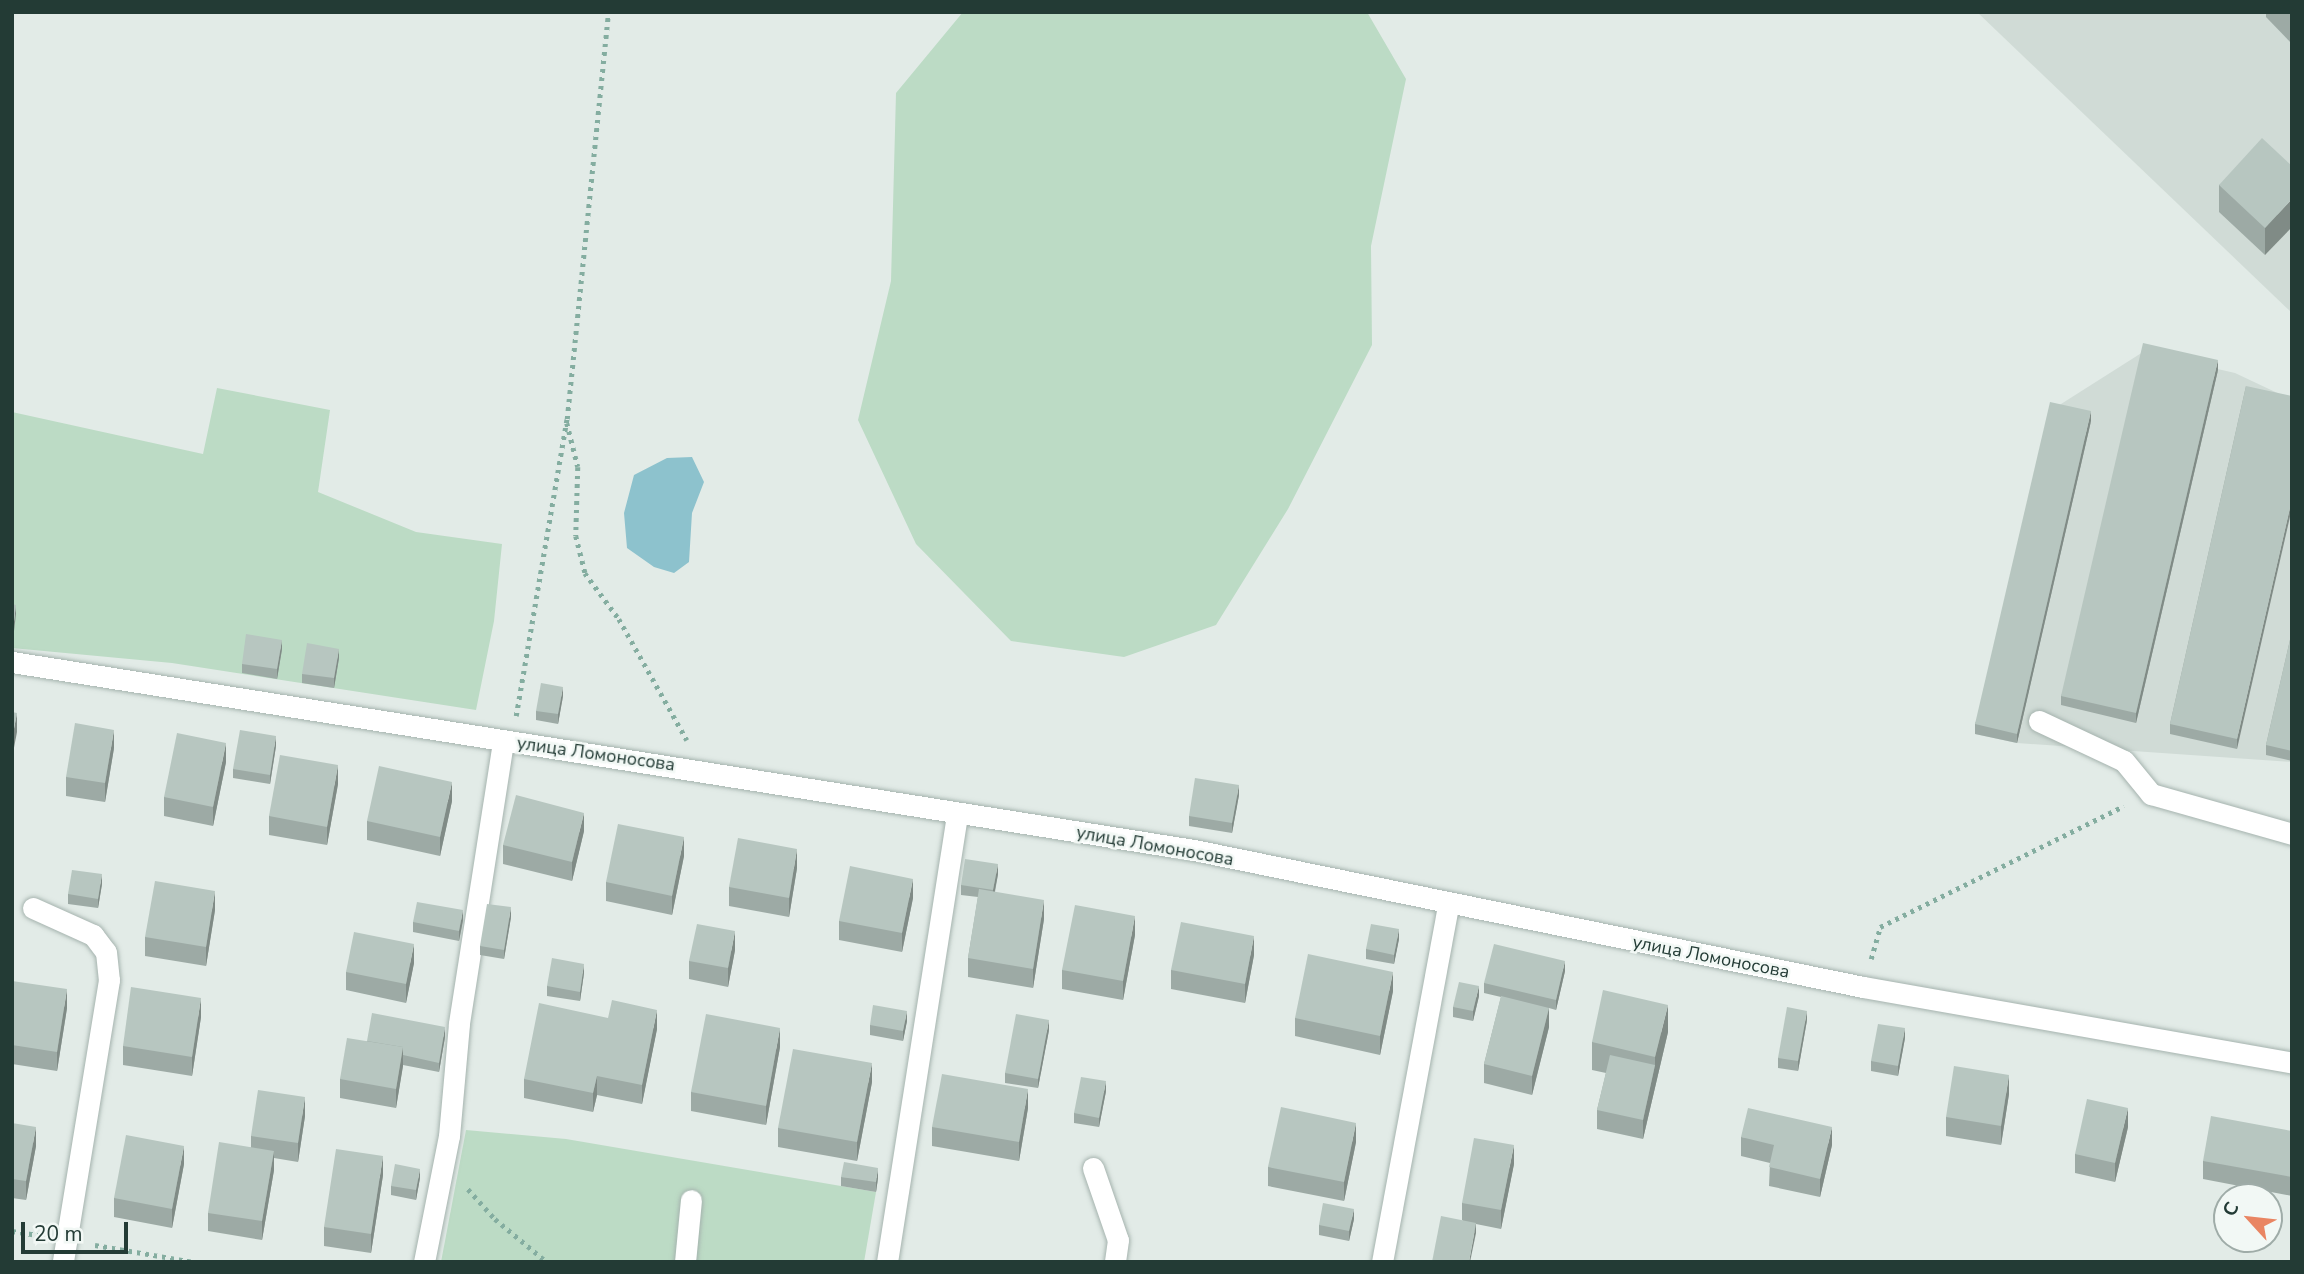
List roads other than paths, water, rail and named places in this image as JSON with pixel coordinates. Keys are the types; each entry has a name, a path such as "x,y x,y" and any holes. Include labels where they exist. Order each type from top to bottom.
{"street":[{"name":"улица Ломоносова","path":"12,662 503,741 701,769 1194,850 1448,905 1863,988 2292,1063"},
{"path":"2039,721 2124,761 2151,794 2292,834"},
{"path":"424,1262 449,1136 459,1023 503,741"},
{"path":"887,1262 957,813"},
{"path":"1382,1262 1448,905"},
{"path":"33,908 93,935 106,952 109,980 63,1262"},
{"path":"1093,1168 1118,1240 1115,1262"},
{"path":"685,1262 691,1200"}],"water":[{"path":"692,457 704,482 692,513 689,562 674,573 654,567 627,548 624,513 634,475 667,458"}]}
